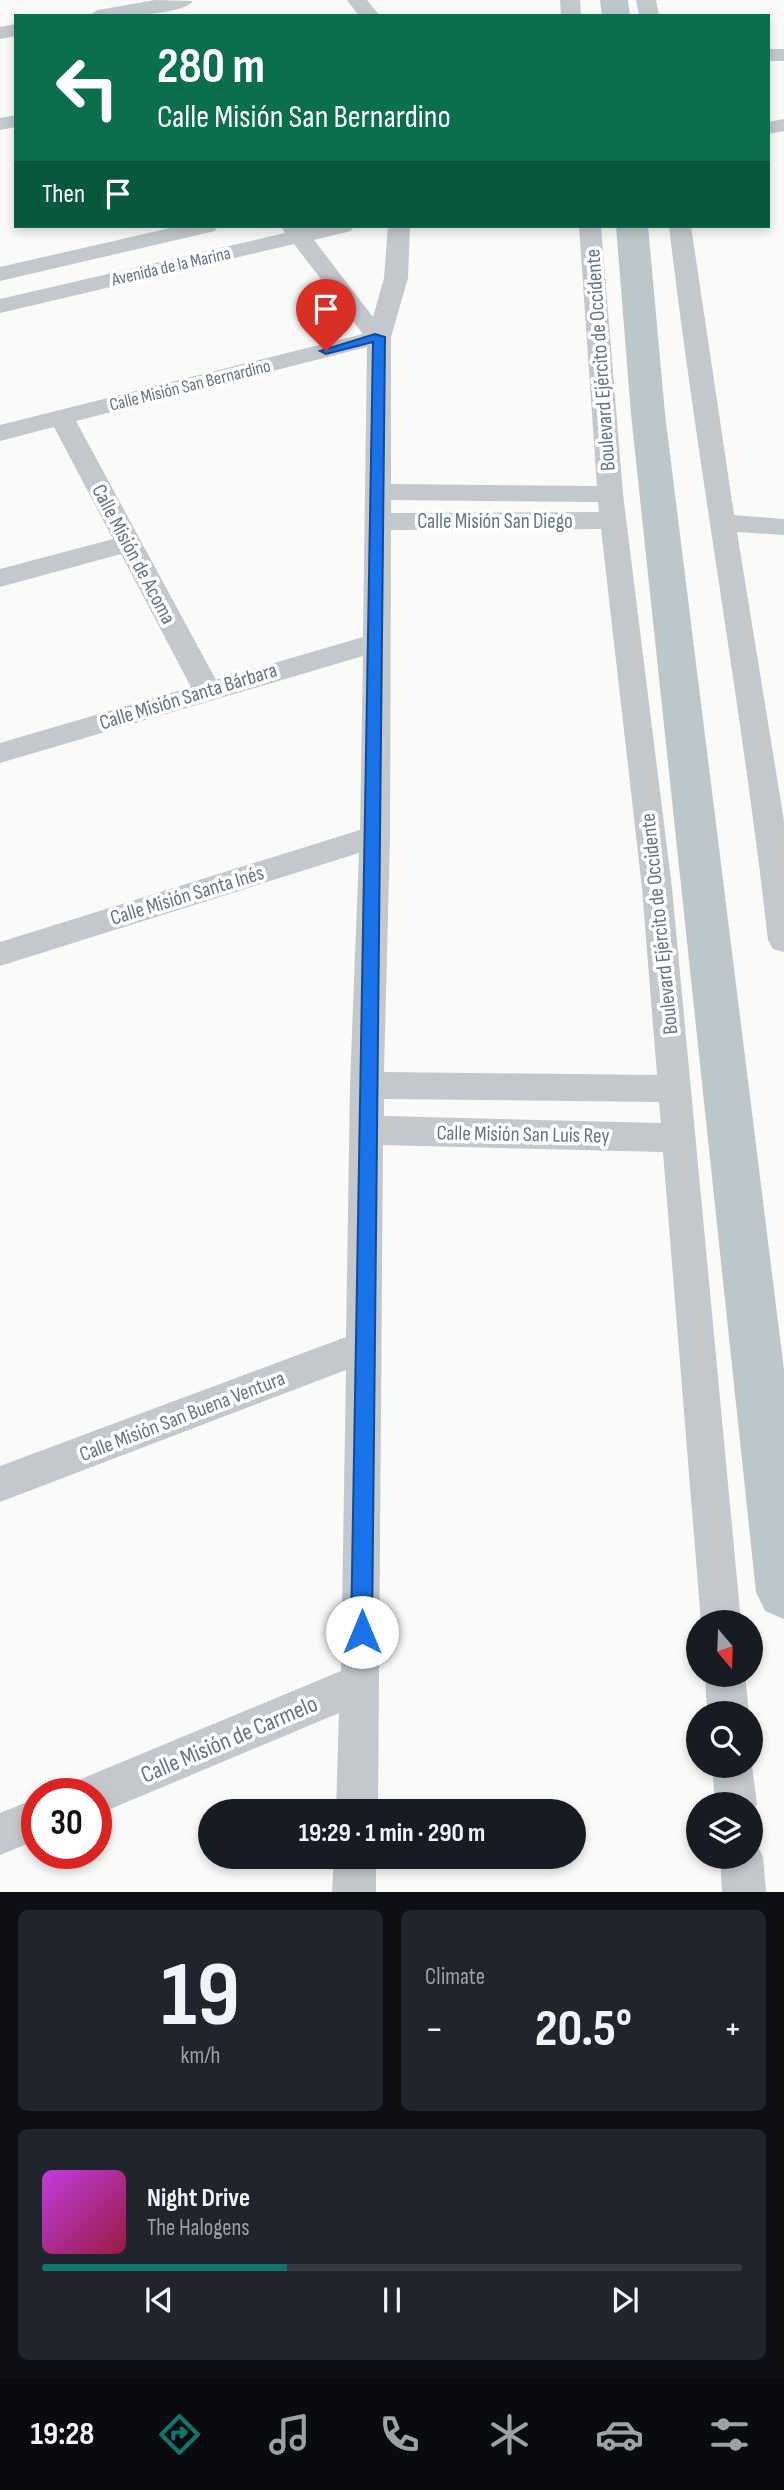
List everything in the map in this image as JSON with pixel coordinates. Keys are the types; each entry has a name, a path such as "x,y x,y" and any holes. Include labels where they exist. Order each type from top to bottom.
{"street":[{"path":"110,14 183,0"},
{"path":"357,0 368,14"},
{"name":"Avenida de la Marina","path":"0,274 198,228"},
{"name":"Avenida de la Marina","path":"0,306 296,231 324,228"},
{"path":"357,1799 367,1085 377,642 379,337 396,278 399,228"},
{"name":"Boulevard Ejército de Occidente","path":"590,228 611,507 657,888 720,1610"},
{"path":"680,228 721,523 772,827 784,940"},
{"path":"296,231 358,315 379,337"},
{"name":"Calle Misión San Bernardino","path":"0,433 379,337"},
{"name":"Calle Misión de Acoma","path":"62,418 207,690"},
{"name":"Calle Misión San Diego","path":"378,507 611,507"},
{"path":"721,523 784,527"},
{"path":"0,578 128,544"},
{"name":"Calle Misión Santa Bárbara","path":"0,753 377,642"},
{"name":"Calle Misión Santa Inés","path":"0,954 374,837"},
{"path":"367,1085 674,1089"},
{"name":"Calle Misión San Luis Rey","path":"367,1130 679,1138"},
{"name":"Calle Misión San Buena Ventura","path":"0,1485 363,1347"},
{"name":"Calle Misión de Carmelo","path":"112,1787 361,1684"},
{"path":"0,1834 21,1825"},
{"path":"354,1892 355,1869"},
{"path":"742,1869 744,1892"}],"waterway":[{"path":"614,0 616,14"},
{"path":"632,228 648,414 784,1592"}],"route":[{"path":"326,351 379,337 374,837 363,1347 362,1632"}]}
